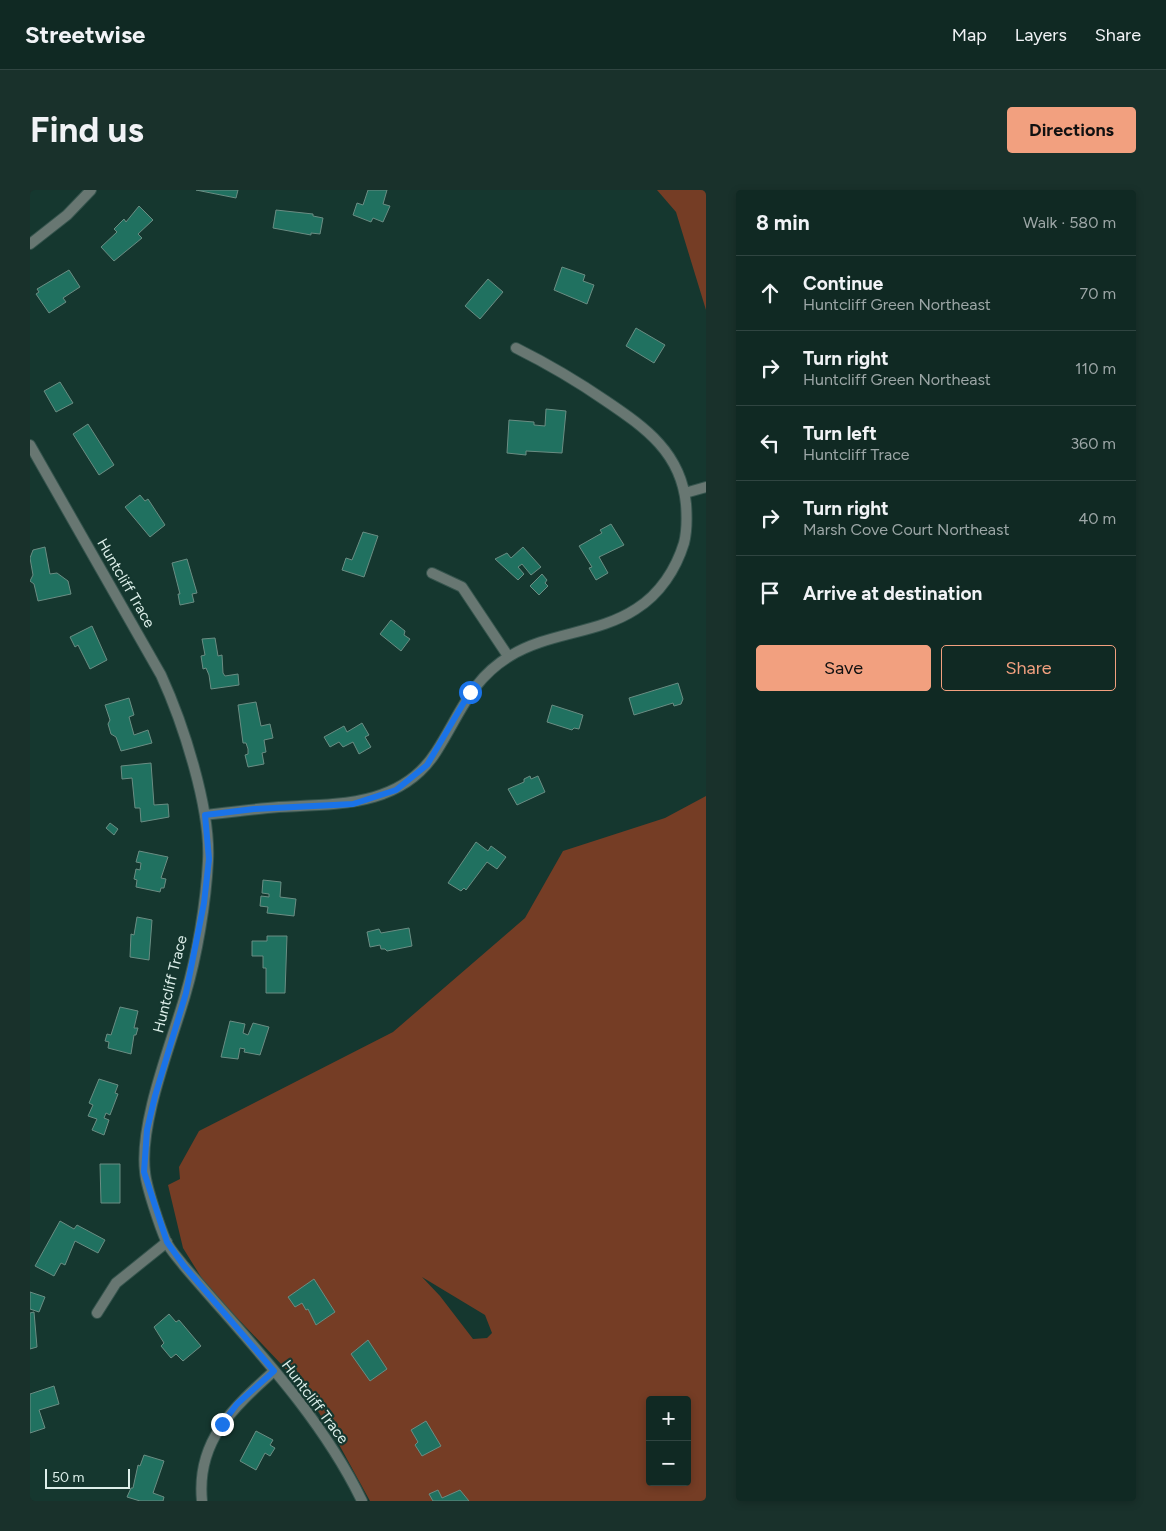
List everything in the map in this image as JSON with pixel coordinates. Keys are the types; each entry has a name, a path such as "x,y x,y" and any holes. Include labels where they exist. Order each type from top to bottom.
{"street":[{"path":"30,244 67,215 91,190"},
{"path":"205,815 254,809 353,804 396,790 427,765 470,692 486,674 508,656 546,640 618,619 651,598 671,574 680,556 686,523 685,493 679,472 670,456 644,427 563,372 516,348"},
{"name":"Huntcliff Trace","path":"30,444 161,675 179,715 205,815 209,859 204,903 186,993 155,1096 147,1130 144,1172 167,1242 184,1266 274,1371 320,1429 339,1458 362,1501"},
{"path":"685,493 706,487"},
{"path":"432,573 462,588 508,656"},
{"path":"97,1313 116,1283 167,1242"},
{"path":"202,1501 202,1468 210,1444 237,1404 274,1371"}],"shaded area":[{"path":"657,190 706,190 706,310 676,212"},
{"path":"706,796 706,1501 370,1501 336,1439 301,1385 206,1285 183,1248 168,1185 180,1179 179,1167 199,1131 393,1032 525,918 563,851 665,818","holes":["422,1277 485,1315 492,1333 487,1338 473,1339 440,1296"]}],"building":[{"path":"196,190 238,190 236,198"},
{"path":"368,190 387,190 383,204 390,206 383,222 373,218 371,222 353,215 357,203 363,205"},
{"path":"139,206 153,220 138,234 142,238 114,261 101,247 117,232 114,229 124,219 126,222"},
{"path":"276,210 313,214 313,216 323,218 320,234 311,233 311,235 273,228"},
{"path":"562,267 585,275 583,281 594,285 587,304 554,290"},
{"path":"69,270 80,287 63,298 66,302 49,313 36,294 39,292 37,289"},
{"path":"488,279 503,292 480,319 465,306"},
{"path":"636,328 665,345 654,363 626,346"},
{"path":"60,382 73,403 56,412 44,391"},
{"path":"546,409 566,411 562,453 526,451 526,455 507,453 509,420 534,422 534,425 545,426"},
{"path":"88,424 114,465 99,475 73,434"},
{"path":"140,495 145,501 148,499 165,525 150,537 125,507"},
{"path":"611,524 624,545 599,557 608,573 596,580 589,568 592,567 579,546 602,533 600,530"},
{"path":"363,532 378,536 364,577 342,570 346,558 352,560"},
{"path":"45,547 50,574 57,573 68,581 71,594 38,601 34,584 30,581 33,575 30,558 33,550"},
{"path":"523,547 541,567 531,575 522,564 518,567 524,574 518,580 495,559 507,553 511,558"},
{"path":"187,559 197,593 192,594 194,602 180,605 178,594 180,594 172,563"},
{"path":"542,574 547,580 545,583 548,586 539,595 530,586"},
{"path":"391,620 405,631 404,635 410,639 401,651 380,634"},
{"path":"92,626 107,660 90,669 78,645 75,647 70,637"},
{"path":"215,638 218,656 222,655 223,673 225,676 238,674 239,685 211,689 209,675 206,668 203,669 201,656 205,655 202,639"},
{"path":"678,683 683,699 681,704 674,706 673,703 634,715 629,698"},
{"path":"129,698 134,715 129,717 134,735 148,730 152,743 121,751 116,737 111,734 108,724 110,720 105,705"},
{"path":"256,702 261,726 270,724 273,738 264,740 266,752 262,753 264,764 248,767 245,755 248,754 248,749 246,743 243,743 238,705"},
{"path":"552,705 583,715 579,729 574,728 572,730 547,722"},
{"path":"362,723 369,735 365,737 371,747 359,754 353,742 343,747 339,742 330,747 324,737 344,726 347,732"},
{"path":"151,763 154,805 168,804 169,817 141,822 140,808 135,808 132,778 122,779 121,766"},
{"path":"530,776 531,779 538,776 545,792 517,805 508,789 524,782 524,779"},
{"path":"110,823 118,829 114,835 106,828"},
{"path":"476,842 488,851 491,846 506,857 497,869 487,862 466,890 464,888 461,891 448,883"},
{"path":"139,851 168,857 161,878 166,879 164,888 161,888 160,892 136,887 137,880 134,879 136,869 140,870 141,863 136,862"},
{"path":"263,880 281,882 280,897 296,899 294,916 267,913 268,907 260,906 261,896 269,897 269,894 262,893"},
{"path":"137,917 152,920 149,960 130,957 131,934 134,935"},
{"path":"409,928 412,946 387,951 381,949 380,945 370,947 367,932 379,929 381,933"},
{"path":"267,936 287,936 285,993 266,993 266,968 263,968 263,956 252,956 252,941 267,941"},
{"path":"120,1007 138,1011 134,1028 138,1028 136,1035 134,1035 131,1054 108,1048 109,1042 105,1041 107,1034 111,1035"},
{"path":"230,1021 245,1024 243,1033 248,1035 253,1023 269,1027 260,1055 244,1052 245,1049 240,1048 238,1059 221,1057"},
{"path":"99,1079 118,1085 115,1093 118,1094 110,1115 106,1113 104,1118 109,1120 104,1135 92,1130 97,1119 88,1116 93,1105 89,1103"},
{"path":"100,1164 120,1164 120,1203 101,1203"},
{"path":"60,1221 74,1229 77,1225 105,1240 98,1253 75,1241 65,1265 61,1263 54,1276 35,1266"},
{"path":"314,1279 335,1312 316,1325 308,1309 306,1310 302,1303 295,1307 288,1297"},
{"path":"30,1292 45,1297 39,1312 30,1309"},
{"path":"34,1312 37,1347 30,1349 30,1313"},
{"path":"169,1314 176,1322 179,1320 201,1346 183,1361 176,1354 171,1358 161,1346 164,1343 154,1327"},
{"path":"368,1340 387,1369 370,1381 351,1354"},
{"path":"54,1386 59,1404 39,1410 45,1428 30,1433 30,1394"},
{"path":"426,1421 441,1446 422,1456 415,1445 418,1442 411,1430"},
{"path":"256,1431 273,1440 270,1445 275,1448 270,1456 265,1453 256,1470 240,1461"},
{"path":"144,1455 164,1461 153,1493 164,1497 163,1501 140,1501 127,1497 131,1488 133,1488 138,1465 140,1466"},
{"path":"438,1490 442,1498 460,1490 469,1501 433,1501 429,1494"}],"route":[{"path":"222,1424 237,1404 274,1371 184,1266 167,1242 144,1172 147,1130 155,1096 186,993 204,903 209,859 205,815 254,809 353,804 374,799 396,790 413,779 427,765 437,751 459,708 470,692"}]}
